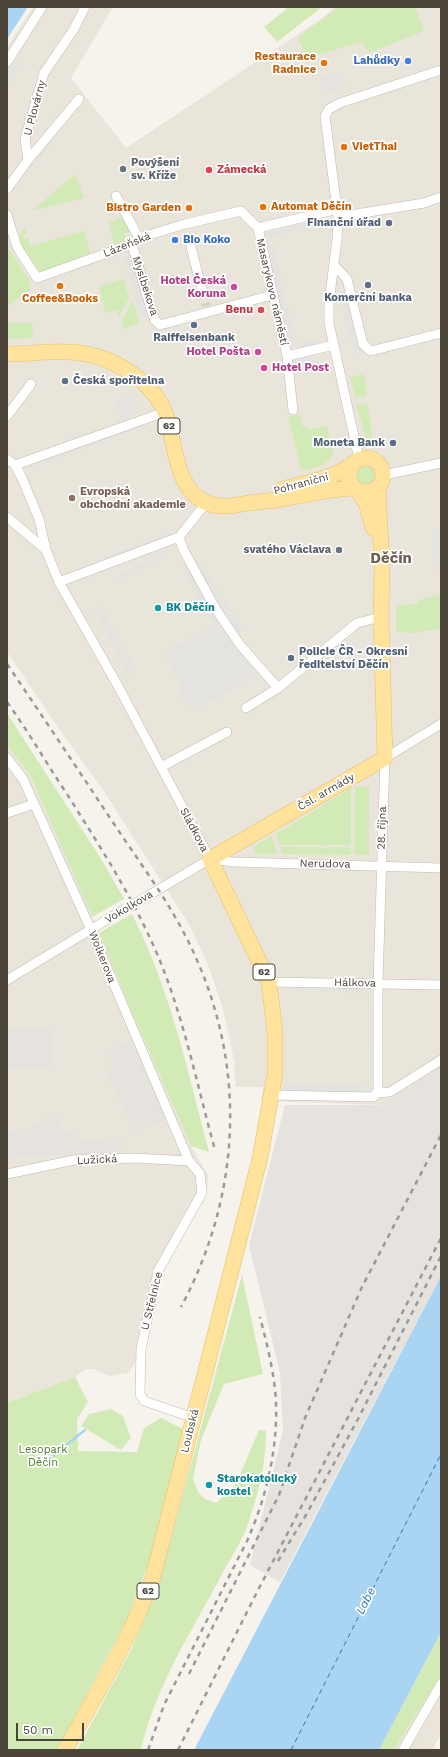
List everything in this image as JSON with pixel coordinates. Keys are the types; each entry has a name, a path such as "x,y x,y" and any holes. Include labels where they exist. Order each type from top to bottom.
{"main road":[{"name":"Pohraniční","path":"7,354 69,352 100,357 116,365 146,385 165,412 181,474 188,488 206,503 229,508 248,503 276,500 332,489 356,489"},
{"path":"368,458 376,460 382,466 381,481 364,493 356,489 348,479 349,471 356,461 368,458"},
{"name":"Pohraniční","path":"248,503 269,493 330,477 342,472 356,461"},
{"name":"28. října","path":"381,481 382,566 380,617 385,758"},
{"name":"28. října","path":"356,489 366,503 382,566"},
{"name":"Čsl. armády","path":"210,859 385,758"},
{"name":"Sládkova","path":"210,859 269,982 275,1034 275,1074 272,1095"},
{"name":"Loubská","path":"65,1750 126,1642 141,1610 153,1577 260,1158 272,1095"}],"street":[{"path":"7,62 42,7"},
{"name":"U Plovárny","path":"28,160 26,139 44,73 74,29 85,7"},
{"path":"356,461 329,323 329,303 338,213 324,120 326,112 340,103 441,70"},
{"path":"7,189 28,160 79,99"},
{"path":"116,196 139,238"},
{"name":"Masarykovo náměstí","path":"258,228 338,213 424,203 441,197"},
{"name":"Masarykovo náměstí","path":"241,211 258,228 287,356 334,345"},
{"name":"Lázeňská","path":"8,220 16,247 37,278 132,244 139,238 186,229 241,211"},
{"name":"Myslbekova","path":"132,244 152,313 160,325 208,309 272,295"},
{"path":"191,247 202,290"},
{"path":"334,265 347,279 363,344 371,351 441,333"},
{"path":"287,356 293,410"},
{"path":"7,416 31,384"},
{"path":"7,459 15,465 165,412"},
{"path":"381,481 441,463"},
{"name":"Sládkova","path":"15,465 39,519 46,550 59,582 118,686 210,859"},
{"path":"59,582 179,537 206,503"},
{"path":"7,517 46,550"},
{"path":"179,537 183,549 214,606 227,626 241,646 278,688"},
{"path":"246,708 278,688 357,623 380,617"},
{"name":"Čsl. armády","path":"385,758 441,724"},
{"path":"161,767 227,732"},
{"name":"Wolkerova","path":"7,758 23,779 91,930 189,1161"},
{"name":"28. října","path":"377,1092 378,983 385,758"},
{"path":"7,813 34,804"},
{"name":"Nerudova","path":"210,859 234,862 441,868"},
{"name":"Vokolkova","path":"7,980 210,859"},
{"name":"Hálkova","path":"269,982 441,985"},
{"path":"272,1095 373,1097 377,1092 390,1092 441,1060"},
{"name":"Lužická","path":"7,1174 74,1160 135,1158 189,1161"},
{"name":"U Střelnice","path":"189,1161 200,1174 202,1193 158,1271 141,1349 139,1377 140,1394 144,1401 194,1418"},
{"path":"403,1750 441,1684"}],"shaded area":[{"path":"33,7 113,7 71,78 126,148 321,19 335,7 441,7 441,1065 386,1105 261,1101 263,1087 236,1087 235,1064 223,1009 208,965 190,926 103,790 7,652 7,47"},
{"path":"7,60 20,63 7,91"},
{"path":"343,71 347,87 324,93 319,77"},
{"path":"57,129 59,133 16,186 14,184"},
{"path":"317,206 317,210 263,224 260,221"},
{"path":"321,218 322,224 271,237 267,232"},
{"path":"263,239 271,239 297,344 289,346"},
{"path":"141,253 157,316 142,321 124,256"},
{"path":"346,290 363,354 354,356 338,292"},
{"path":"319,337 319,345 299,350 298,343"},
{"path":"310,355 313,362 292,368 290,361"},
{"path":"130,393 140,406 140,411 133,416 122,420 114,404"},
{"path":"138,425 140,428 25,470 25,467"},
{"path":"441,528 441,568 434,569 432,529"},
{"path":"167,533 170,535 106,560 105,557"},
{"path":"164,551 167,556 115,583 113,579"},
{"path":"197,560 244,629 235,634 259,673 193,711 189,704 186,705 178,691 182,688 163,652 213,626 183,569"},
{"path":"101,606 137,671 128,675 94,610"},
{"path":"7,745 31,777 191,1146 208,1175 207,1188 202,1201 165,1267 149,1323 145,1348 128,1373 109,1376 94,1369 87,1369 75,1377 7,1403"},
{"path":"292,985 370,986 366,993 290,991"},
{"path":"371,1006 377,1006 376,1079 370,1079"},
{"path":"52,1027 53,1068 7,1069 7,1028"},
{"path":"132,1040 167,1119 134,1133 107,1072 114,1068 107,1052"},
{"path":"441,1065 441,1276 280,1582 250,1565 283,1431 280,1373 249,1245 285,1105 386,1105"},
{"path":"285,1085 364,1085 364,1093 285,1092"},
{"path":"55,1113 65,1133 72,1130 74,1140 122,1138 122,1152 7,1158 7,1131 26,1130"},
{"path":"441,1675 441,1734 432,1750 394,1750"}],"green space":[{"path":"289,7 322,7 277,42 264,27"},
{"path":"339,7 415,7 424,31 369,53 361,42 306,58 298,37"},
{"path":"75,174 84,198 32,211"},
{"path":"122,217 131,232 124,234 126,240 114,245 109,222"},
{"path":"25,227 26,234 23,236 24,239 28,238 30,246 85,231 90,254 42,272 38,270 21,246 19,236"},
{"path":"7,246 29,280 30,289 7,307"},
{"path":"123,279 129,298 119,316 117,310 105,313 99,286"},
{"path":"133,300 139,323 123,329 121,323"},
{"path":"7,323 32,323 33,337 7,339"},
{"path":"363,374 367,396 356,397 350,378"},
{"path":"367,403 374,445 370,445 367,441 356,405"},
{"path":"300,414 303,427 307,427 307,430 327,426 333,453 332,457 325,464 315,468 301,469 288,417"},
{"path":"366,466 372,469 375,475 372,481 366,484 360,481 357,475 360,469"},
{"path":"441,594 441,628 414,633 396,632 396,606 416,604 419,600"},
{"path":"7,713 103,862 124,899 92,917 31,777 7,745"},
{"path":"355,786 369,787 369,855 354,855"},
{"path":"351,788 351,845 280,845 276,834"},
{"path":"272,836 277,854 255,854 254,846"},
{"path":"280,847 302,847 302,849 306,849 306,847 316,847 316,849 333,847 333,849 338,849 338,847 351,848 351,855 282,854"},
{"path":"132,914 157,971 168,1001 209,1152 191,1146 133,1015 99,933"},
{"path":"242,1275 263,1374 224,1384 201,1440 193,1478 198,1492 205,1499 216,1503 236,1484 259,1430 266,1431 265,1456 258,1493 246,1529 165,1682 155,1704 141,1750 77,1750 131,1650 158,1587"},
{"name":"Lesopark Děčín","path":"75,1377 88,1402 77,1419 78,1451 137,1452 144,1428 161,1418 183,1429 150,1560 126,1621 57,1750 7,1750 7,1403"},
{"path":"111,1409 123,1416 131,1438 121,1450 81,1426 89,1414"},
{"path":"441,1632 441,1675 394,1750 379,1750"}],"water":[{"path":"7,7 28,7 7,39"},
{"name":"Labe","path":"441,1276 441,1632 379,1750 194,1750"}],"waterway":[{"path":"34,1461 45,1462 85,1430"}],"ferry route":[{"path":"291,1750 441,1454"}],"tunnel":[{"path":"187,234 191,247"},
{"path":"202,290 206,306"}],"railway":[{"path":"7,664 168,905 184,933 205,979 219,1025 228,1072 230,1120 227,1168 217,1215 202,1261 181,1307"},
{"path":"7,702 103,851 127,892 148,934 167,979 183,1027 215,1150"},
{"path":"189,1674 279,1495 305,1418 362,1287 441,1135"},
{"path":"178,1750 256,1594 441,1238"},
{"path":"278,1561 306,1515 358,1419 441,1256"},
{"path":"148,1750 164,1705 247,1541 261,1505 266,1486 274,1447 276,1408 272,1370 260,1317"}],"place":[{"name":"Lahůdky","path":"408,61"},
{"name":"Restaurace Radnice","path":"324,63"},
{"name":"VietThai","path":"344,147"},
{"name":"Povýšení sv. Kříže","path":"123,169"},
{"name":"Zámecká","path":"209,170"},
{"name":"Automat Děčín","path":"263,207"},
{"name":"Bistro Garden","path":"189,208"},
{"name":"Finanční úřad","path":"389,223"},
{"name":"Bio Koko","path":"175,240"},
{"name":"Komerční banka","path":"368,285"},
{"name":"Coffee&Books","path":"60,286"},
{"name":"Hotel Česká Koruna","path":"234,287"},
{"name":"Benu","path":"261,310"},
{"name":"Raiffeisenbank","path":"194,325"},
{"name":"Hotel Pošta","path":"258,352"},
{"name":"Hotel Post","path":"264,368"},
{"name":"Česká spořitelna","path":"65,381"},
{"name":"Moneta Bank","path":"393,443"},
{"name":"Evropská obchodní akademie","path":"72,498"},
{"name":"svatého Václava","path":"339,550"},
{"name":"BK Děčín","path":"158,608"},
{"name":"Policie ČR - Okresní ředitelství Děčín","path":"291,658"},
{"name":"Starokatolický kostel","path":"209,1485"}],"district":[{"name":"Děčín","path":"391,559"}]}
